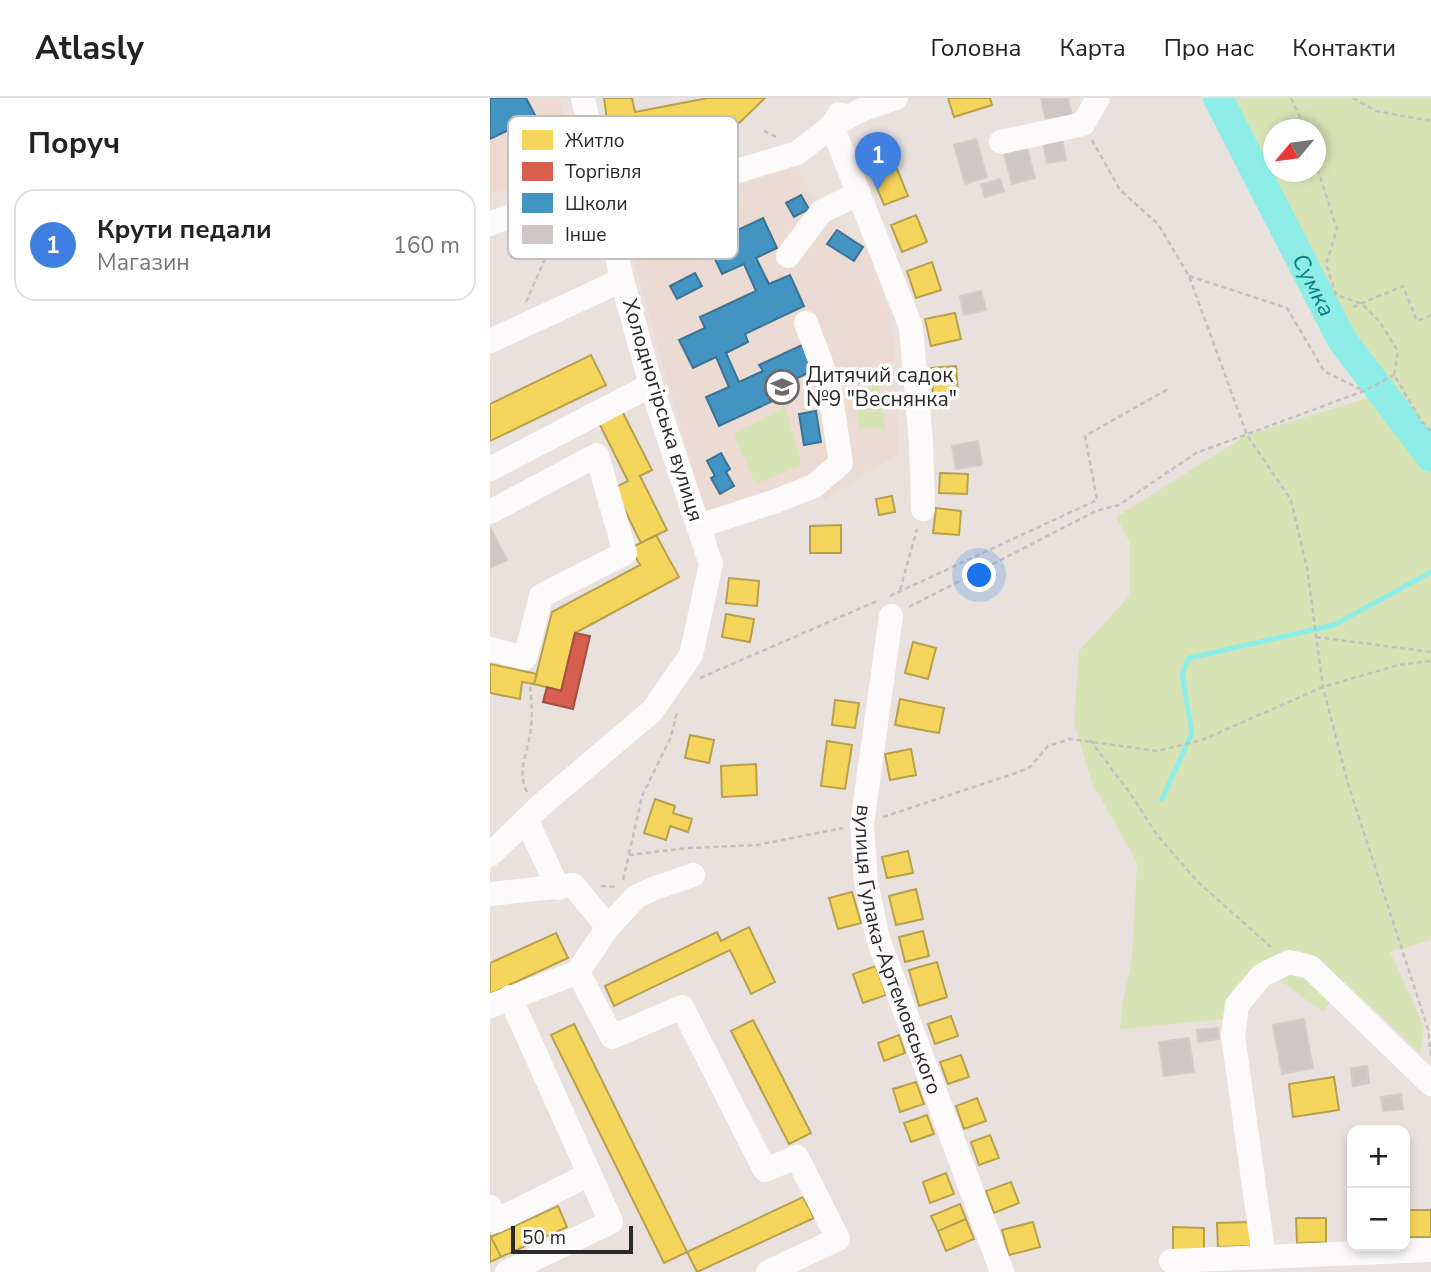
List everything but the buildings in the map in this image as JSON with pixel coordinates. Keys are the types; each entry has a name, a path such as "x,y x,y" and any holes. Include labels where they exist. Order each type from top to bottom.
{"street":[{"name":"Холодногірська вулиця","path":"583,98 587,116"},
{"path":"832,126 848,98"},
{"path":"738,171 797,153 832,126 861,110 896,98"},
{"path":"1001,142 1083,124 1098,98"},
{"path":"832,126 911,327 922,443 923,509"},
{"path":"788,256 821,212 859,193"},
{"path":"490,224 508,217"},
{"name":"Холодногірська вулиця","path":"490,855 540,806 652,711 691,655 711,564 651,385 618,259"},
{"path":"490,341 622,280"},
{"path":"699,526 814,486 841,463 829,384 806,323"},
{"path":"490,468 651,385"},
{"path":"490,512 597,455 625,553 541,596 525,658 490,649"},
{"name":"вулиця Гулака-Артемовського","path":"891,616 862,824 866,883 878,939 1002,1272"},
{"path":"527,821 565,886 608,928"},
{"path":"507,1272 611,1222 590,1174 500,1001 578,972 608,928 636,897 652,888 693,875"},
{"path":"490,894 565,886"},
{"path":"1264,1257 1233,1036 1237,1005 1262,975 1289,962 1310,967 1431,1084"},
{"path":"578,972 612,1037 682,1007 765,1170 797,1157 838,1239 768,1272"},
{"path":"490,1207 496,1221 590,1174"},
{"path":"1171,1261 1431,1250"}],"path":[{"path":"1292,98 1301,119"},
{"path":"1353,98 1376,111 1431,121"},
{"path":"1083,124 1120,190 1158,224 1189,276 1247,435 1291,500 1307,568 1323,687 1349,784 1428,1029 1431,1057"},
{"path":"1322,182 1337,229 1326,264 1336,295 1362,304 1379,321 1398,351 1394,375 1422,422 1431,431"},
{"path":"513,331 545,259"},
{"path":"1189,276 1287,308 1324,371 1364,391"},
{"path":"1353,307 1403,286 1417,321 1431,315"},
{"path":"891,616 1097,511 1119,505 1196,453 1364,391 1394,375"},
{"path":"696,680 822,623 900,592 1097,500 1085,436 1168,389"},
{"path":"900,592 923,509"},
{"path":"1316,637 1431,652"},
{"path":"629,855 688,848 757,845 862,824 1016,773 1030,766 1048,746 1070,739 1157,751 1202,740 1323,687 1398,665 1431,661"},
{"path":"528,794 524,786 522,766 531,729 530,683"},
{"path":"565,886 622,887 642,796 671,737 677,711"},
{"path":"1090,740 1130,793 1157,835 1198,882 1289,962"}],"shaded area":[{"path":"490,98 560,98 564,116 508,116 508,188 490,194"},
{"name":"Дитячий садок №9 \"Веснянка\"","path":"797,166 821,212 868,250 892,321 899,453 824,500 810,479 705,514 633,259 738,259 738,185"}],"green space":[{"path":"1218,98 1431,98 1431,457 1342,340"},
{"path":"878,382 886,429 858,428 857,399"},
{"path":"1367,398 1431,473 1431,940 1390,952 1424,1026 1420,1054 1345,982 1323,1012 1273,975 1245,1017 1120,1029 1122,1004 1132,959 1137,862 1092,783 1074,723 1079,651 1129,596 1130,543 1116,517 1247,435"},
{"path":"785,407 802,465 756,484 733,434"}],"waterway":[{"name":"Сумка","path":"1218,98 1342,340 1431,457"},
{"path":"1162,799 1192,733 1182,674 1189,658 1334,625 1431,572"}],"place":[{"name":"Крути педали","path":"878,190"},
{"name":"Дитячий садок №9 \"Веснянка\"","path":"782,387"}]}
